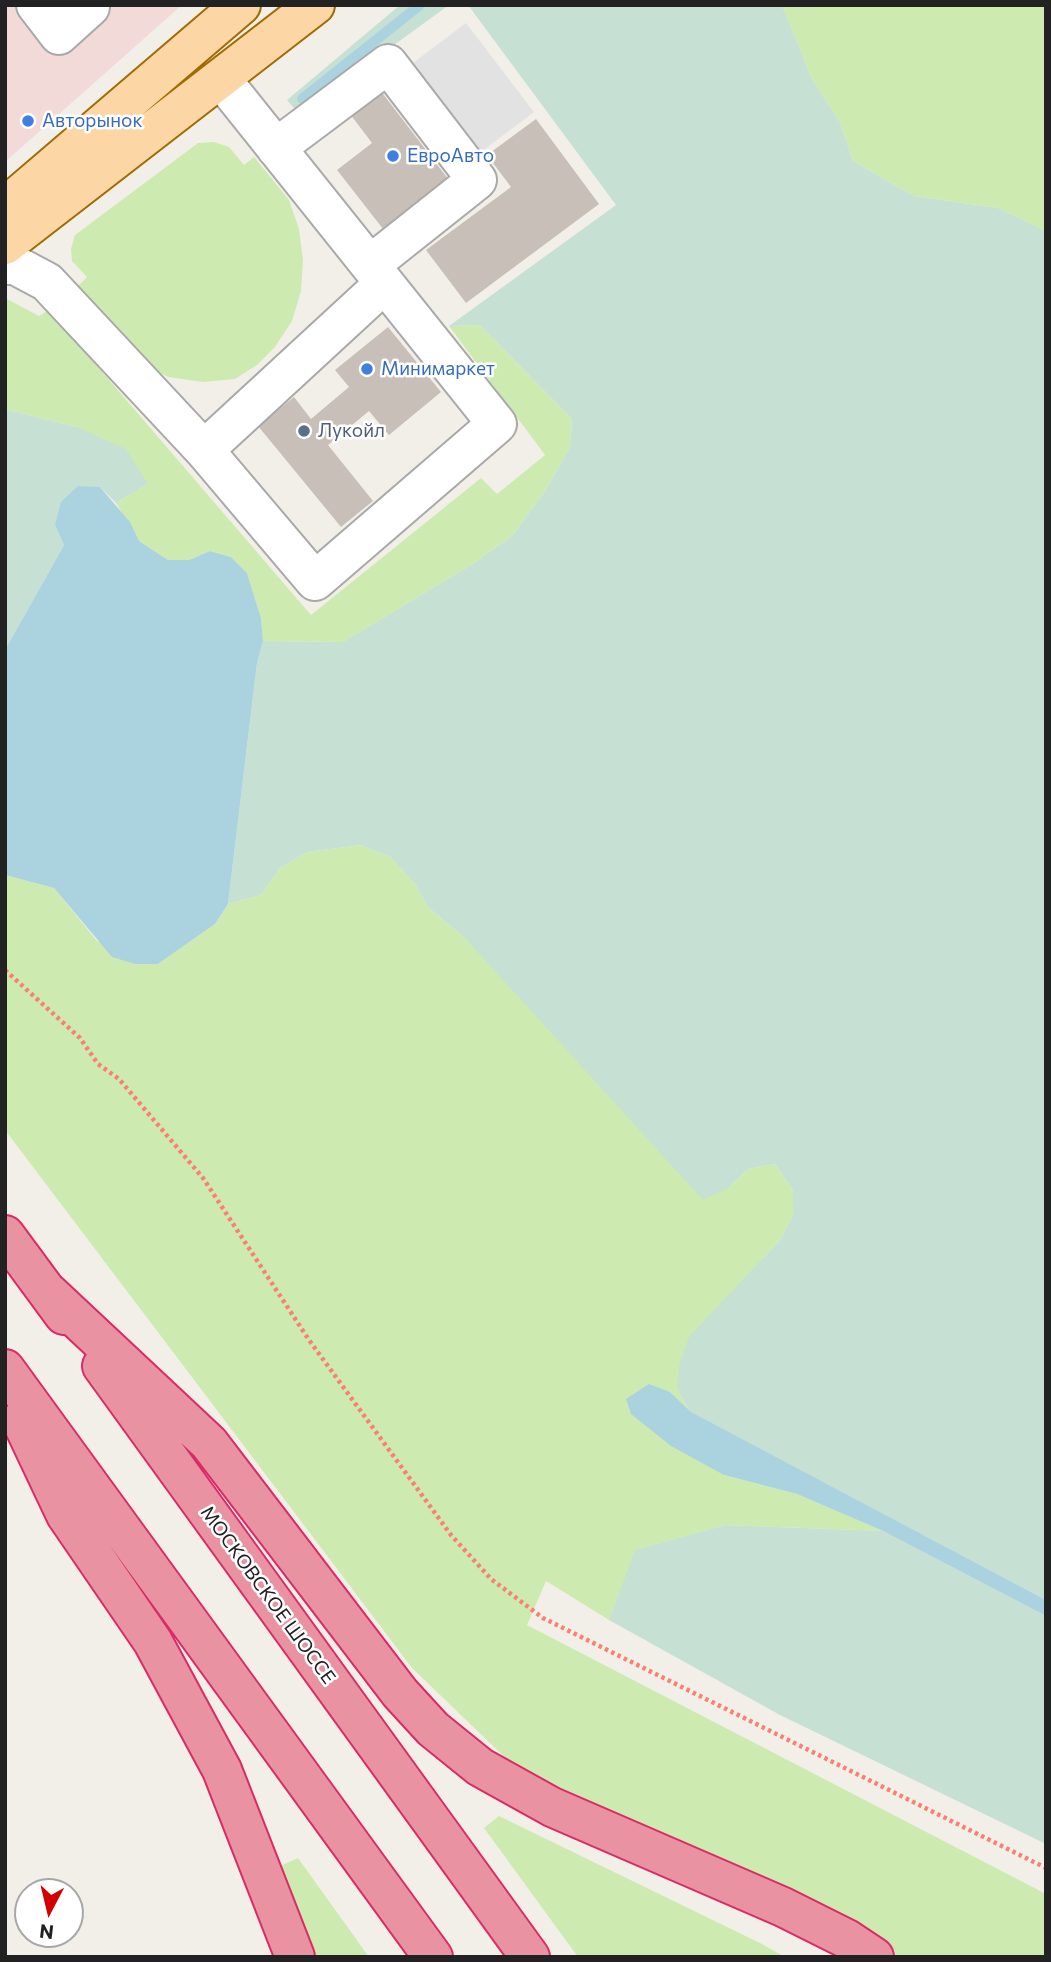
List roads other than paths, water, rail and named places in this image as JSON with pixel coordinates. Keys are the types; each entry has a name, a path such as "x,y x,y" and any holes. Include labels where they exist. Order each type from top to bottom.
{"highway":[{"name":"МОСКОВСКОЕ ШОССЕ","path":"5,1235 530,1957"},
{"path":"48,1293 209,1443 400,1693 433,1729 480,1767 552,1807 783,1907 847,1939 874,1957"},
{"path":"5,1369 433,1957"},
{"path":"5,1387 66,1515 153,1642 222,1770 295,1957"}],"main road":[{"path":"5,207 241,5"},
{"path":"5,245 222,80 315,5"}],"lane":[{"path":"37,5 59,35 90,7"},
{"path":"204,450 377,274 477,180 388,65 276,148"},
{"path":"5,265 15,265 47,282 204,450 315,581 497,424 222,80"}],"water":[{"path":"78,486 100,487 130,522 139,541 168,560 189,560 210,551 231,557 247,573 261,618 263,641 257,663 228,904 215,924 158,964 135,964 112,957 54,888 5,875 5,650 64,545 55,525 61,502"},
{"path":"649,1384 670,1392 691,1412 1046,1600 1046,1616 883,1531 797,1494 724,1475 671,1446 631,1414 626,1399"}],"waterway":[{"path":"302,99 420,5"}],"place":[{"name":"Авторынок","path":"28,121"},
{"name":"ЕвроАвто","path":"393,156"},
{"name":"Минимаркет","path":"367,369"},
{"name":"Лукойл","path":"304,431"}]}
